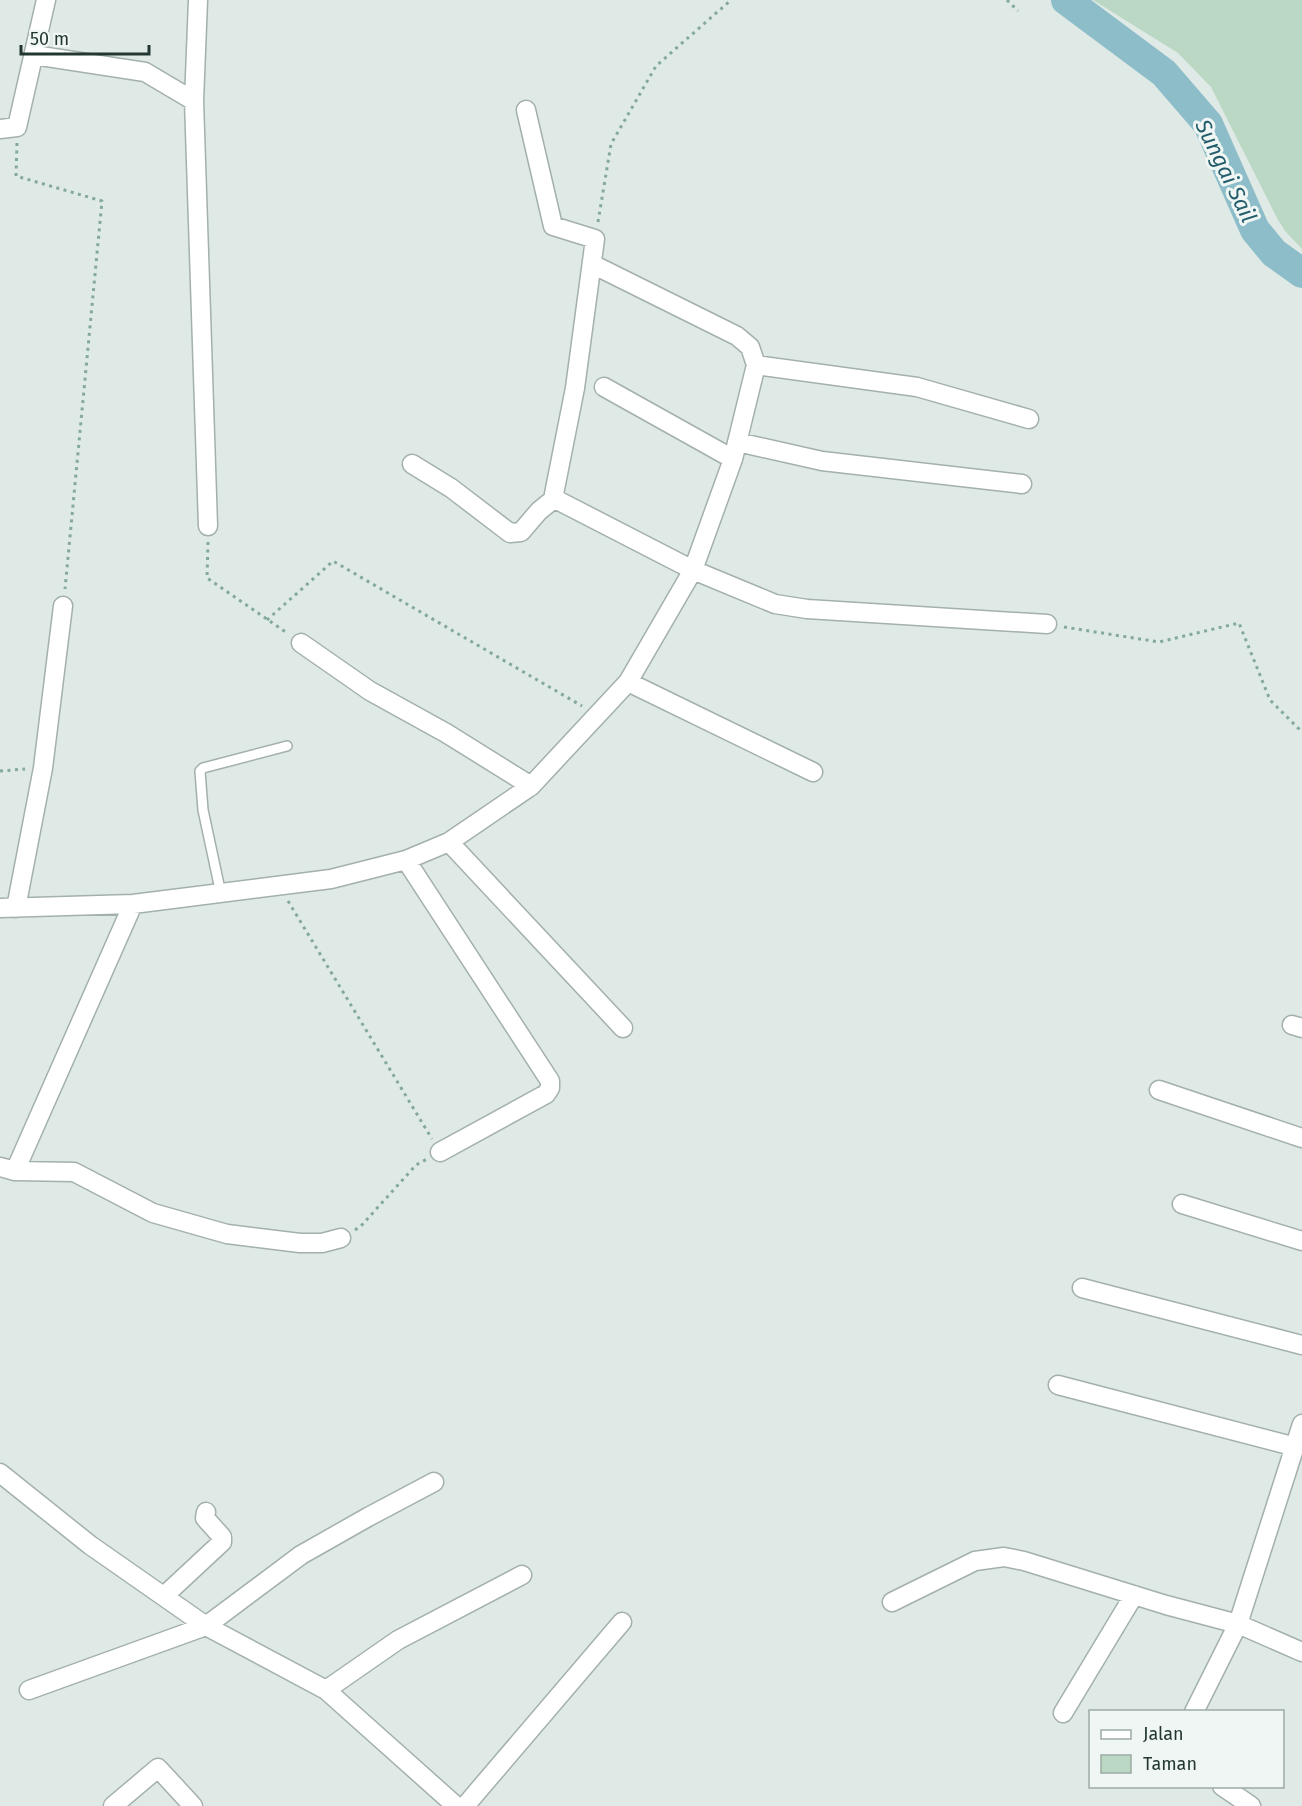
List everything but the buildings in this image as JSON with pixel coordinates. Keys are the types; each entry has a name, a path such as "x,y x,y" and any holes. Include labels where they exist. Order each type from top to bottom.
{"street":[{"path":"9,128 34,55 46,0"},
{"path":"198,0 194,101 208,526"},
{"path":"34,55 145,72 194,101"},
{"path":"526,110 553,226 595,239 575,388 555,498"},
{"path":"63,606 44,768 8,908 133,904 331,879 406,860 449,842 531,786 627,682 693,570 735,451 756,365 750,347 744,341 592,264"},
{"path":"756,365 917,387 1029,419"},
{"path":"604,387 735,451 1022,484"},
{"path":"412,464 451,488 510,533 521,532 539,511 555,498"},
{"path":"555,498 620,534 693,570 775,604 792,608 1047,624"},
{"path":"301,643 370,691 446,733 531,786"},
{"path":"627,682 813,772"},
{"path":"449,842 623,1028"},
{"path":"406,860 550,1081 550,1088 546,1094 440,1152"},
{"path":"133,904 8,1169 74,1172 153,1213 227,1234 300,1243 322,1243 341,1238"},
{"path":"1159,1090 1302,1138"},
{"path":"1182,1204 1302,1241"},
{"path":"1082,1288 1302,1345"},
{"path":"1058,1385 1296,1447"},
{"path":"1195,1710 1238,1624 1302,1424"},
{"path":"0,1473 90,1545 206,1626 326,1690 456,1806"},
{"path":"29,1690 206,1626 301,1556 434,1482"},
{"path":"164,1596 222,1542 222,1537 206,1518 206,1512"},
{"path":"892,1602 975,1561 1004,1557 1238,1624 1302,1652"},
{"path":"326,1690 398,1640 522,1575"},
{"path":"1063,1713 1134,1595"},
{"path":"465,1806 622,1622"},
{"path":"113,1806 158,1768 193,1806"},
{"path":"1225,1788 1251,1806"}],"lane":[{"path":"221,894 203,810 200,771 202,768 287,746"}],"path":[{"path":"595,239 610,144 656,66 731,0"},
{"path":"1007,0 1018,11"},
{"path":"9,128 16,176 102,201 63,606"},
{"path":"208,526 207,578 301,643"},
{"path":"267,620 333,561 597,714"},
{"path":"1047,624 1159,642 1239,622 1269,700 1302,732"},
{"path":"0,771 44,768"},
{"path":"279,886 440,1152 416,1165 361,1226 341,1238"}],"green space":[{"path":"1093,0 1302,0 1302,249 1285,231 1277,218 1211,87 1178,53"}],"waterway":[{"name":"Sungai Sail","path":"1066,0 1164,73 1208,124 1255,230 1274,253 1302,273"}]}
